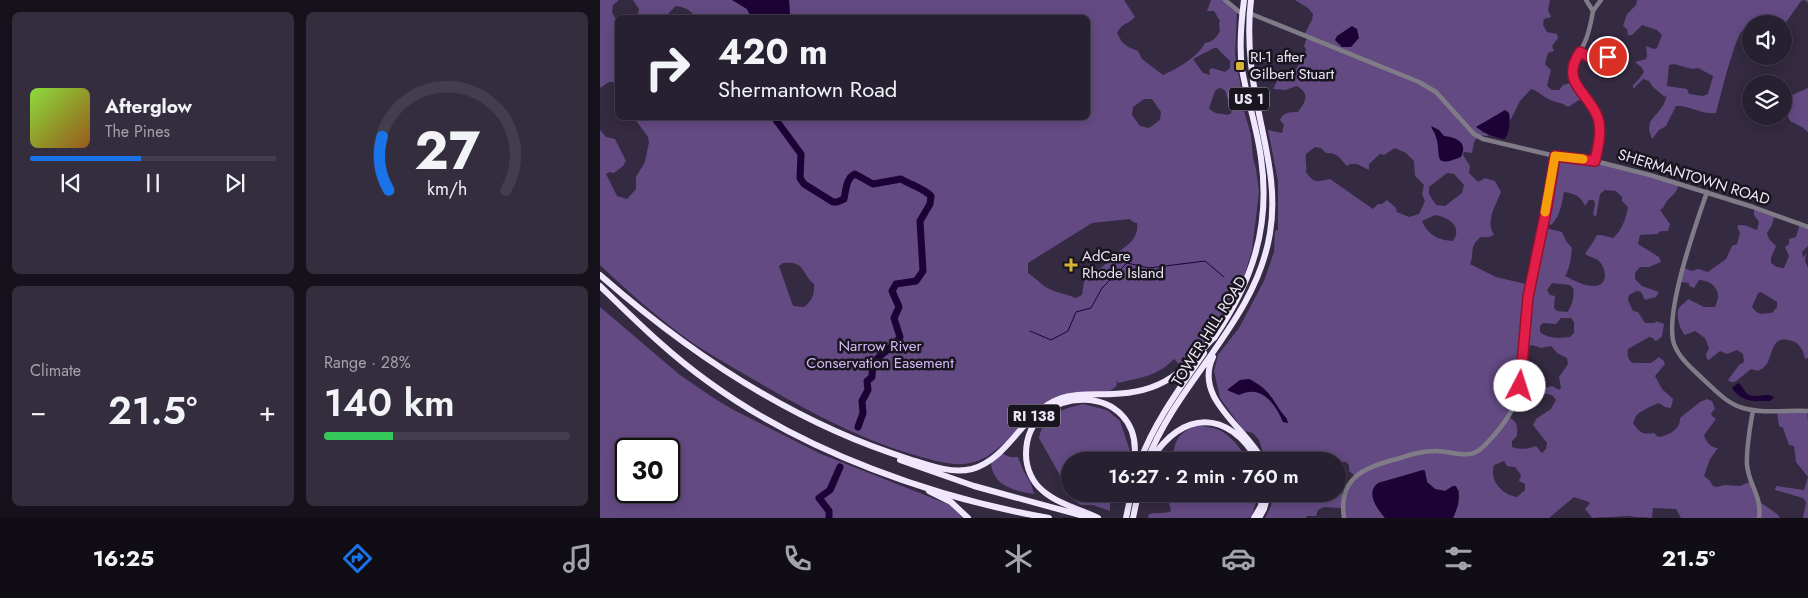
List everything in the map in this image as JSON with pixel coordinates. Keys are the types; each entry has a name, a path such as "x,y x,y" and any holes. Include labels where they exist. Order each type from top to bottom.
{"highway":[{"name":"TOWER HILL ROAD","path":"1152,452 1169,417 1218,337 1234,306 1246,282 1259,242 1263,215 1264,184 1261,158 1242,68 1246,14 1244,0"},
{"name":"TOWER HILL ROAD","path":"1246,14 1251,0"},
{"name":"RI 138","path":"600,274 650,317 720,367 789,408 850,438 945,469 972,469 984,463 994,456 1038,412 1050,404 1069,397 1129,394 1151,389 1165,382 1181,370 1218,337"},
{"path":"600,286 656,340 708,382 742,405 813,444 888,474 952,495 1049,518"},
{"name":"TOWER HILL ROAD","path":"1144,452 1163,414 1218,337"},
{"path":"1218,337 1208,369 1209,388 1216,400 1257,452"},
{"path":"1061,501 1048,495 1034,481 1028,467 1027,441 1033,427 1044,413 1061,404 1080,400 1101,402 1119,412 1130,426 1135,443 1134,452"},
{"path":"1156,452 1174,433 1188,425 1202,422 1216,424 1232,432 1251,452"},
{"path":"850,438 911,464 962,482 1091,518"},
{"path":"845,457 870,470 941,496 955,505 968,518"},
{"path":"1063,502 1098,518"},
{"path":"1129,502 1130,517"},
{"path":"1130,517 1135,502"},
{"path":"1254,518 1262,502"},
{"path":"1259,518 1266,502"}],"street":[{"name":"SHERMANTOWN ROAD","path":"1225,0 1246,14 1420,82 1436,92 1474,134 1483,139 1555,156 1595,161 1641,172 1808,227"},
{"path":"1586,0 1593,11"},
{"path":"1595,161 1600,138 1598,119 1574,82 1572,72 1573,62 1590,30 1593,11 1601,0"},
{"path":"1580,52 1589,57 1605,59 1617,69 1624,66 1626,61 1624,55 1619,52 1614,52 1605,59"},
{"path":"1344,518 1342,503 1347,487 1353,478 1362,471 1389,461 1425,452 1438,451 1463,455 1476,453 1492,437 1512,408 1520,386 1528,297 1547,206 1555,156"},
{"path":"1706,192 1688,250 1676,298 1672,320 1672,336 1676,349 1684,360 1732,404 1753,410 1808,411"},
{"path":"1753,410 1747,466 1760,503 1759,518"}],"green space":[{"path":"600,0 619,0 613,5 612,12 615,18 615,82 609,82 600,88"},
{"path":"633,0 732,0 747,9 750,15 693,15 687,9 676,6 666,15 638,15 639,9"},
{"name":"Narrow River Conservation Easement","path":"789,0 1124,0 1135,17 1123,25 1117,33 1122,42 1138,51 1142,59 1163,75 1181,66 1192,58 1205,43 1216,38 1220,31 1220,21 1214,11 1207,11 1211,0 1224,0 1237,10 1235,54 1244,111 1251,135 1259,192 1252,250 1238,290 1203,343 1181,366 1174,359 1161,370 1148,376 1118,383 1116,380 1117,385 1112,390 1104,393 1054,398 1036,410 1008,439 988,456 976,462 963,464 935,461 873,441 829,421 721,360 672,328 640,302 600,265 600,130 606,137 615,139 626,161 614,173 609,172 606,174 617,196 627,199 636,189 636,177 645,162 649,142 648,137 635,120 1090,120 1090,15 790,15","holes":["1217,48 1230,61 1230,68 1225,72 1212,68 1209,70 1210,75 1203,73 1193,59","1219,88 1223,89 1226,92 1227,98 1235,103 1231,113 1228,115 1215,113 1209,108 1215,91","1144,99 1152,99 1161,112 1160,120 1149,128 1140,126 1132,115 1133,107","1130,219 1137,223 1137,230 1128,245 1106,259 1107,263 1099,269 1088,271 1085,275 1082,295 1076,298 1055,291 1044,286 1028,273 1028,263 1092,223","783,263 796,264 802,268 814,284 812,297 804,307 793,306 779,266"]},
{"path":"1295,0 1550,0 1548,10 1551,17 1544,19 1543,25 1547,32 1557,34 1558,38 1552,46 1554,51 1548,53 1545,64 1551,70 1547,86 1552,90 1559,90 1563,85 1574,82 1584,97 1568,107 1550,100 1531,89 1520,101 1510,121 1509,113 1496,116 1477,126 1482,132 1490,135 1479,135 1474,142 1472,153 1464,152 1463,155 1470,166 1469,173 1478,182 1485,178 1495,181 1501,192 1491,219 1494,235 1481,237 1477,240 1473,247 1470,264 1496,277 1530,285 1542,227 1562,232 1572,248 1571,259 1565,276 1587,285 1595,286 1603,283 1605,272 1601,264 1598,260 1585,254 1597,235 1613,238 1619,232 1628,207 1616,191 1605,190 1600,194 1596,217 1593,214 1594,200 1589,200 1585,206 1577,196 1564,192 1557,218 1551,225 1543,223 1556,155 1587,159 1679,184 1660,210 1670,224 1668,231 1640,235 1638,244 1659,257 1661,262 1649,267 1640,267 1635,273 1635,279 1642,286 1659,292 1656,297 1645,300 1641,292 1637,291 1629,295 1628,300 1633,311 1638,312 1645,323 1655,323 1656,321 1664,324 1662,336 1658,340 1655,341 1649,337 1628,349 1629,359 1633,363 1651,363 1659,357 1664,361 1665,364 1655,376 1662,389 1673,399 1671,408 1659,403 1638,414 1633,423 1642,432 1647,434 1654,433 1658,437 1662,436 1676,429 1680,418 1700,402 1707,399 1712,401 1715,409 1711,413 1716,419 1704,435 1709,444 1718,448 1710,459 1704,476 1713,486 1717,487 1725,485 1740,486 1752,481 1760,502 1780,518 1681,518 1676,509 1653,508 1652,518 1629,516 1592,518 1585,509 1590,503 1574,497 1549,518 1453,518 1458,506 1459,491 1453,486 1445,491 1435,489 1427,482 1425,471 1423,470 1378,483 1375,504 1385,518 1343,518 1342,508 1324,507 1318,510 1316,516 1307,516 1306,518 1265,518 1272,502 1346,502 1346,491 1355,476 1349,471 1349,465 1346,462 1346,452 1263,452 1259,440 1253,433 1244,431 1220,398 1214,371 1218,355 1239,328 1264,281 1274,252 1275,231 1278,230 1278,181 1268,130 1282,133 1284,125 1280,120 1281,117 1287,113 1298,112 1305,98 1304,92 1297,86 1285,90 1273,89 1277,81 1275,75 1277,70 1291,73 1299,66 1306,49 1304,46 1307,38 1304,35 1313,14 1308,8","holes":["1315,147 1321,148 1326,153 1336,155 1347,166 1357,164 1369,170 1369,164 1380,154 1384,155 1395,148 1406,153 1414,161 1415,176 1424,185 1422,194 1425,201 1419,214 1409,217 1397,212 1396,208 1387,200 1382,204 1378,204 1373,209 1330,179 1316,181 1312,179 1306,172 1306,154","1447,173 1454,174 1464,185 1462,193 1445,206 1436,205 1429,194 1429,187","1435,215 1445,218 1453,223 1456,236 1453,241 1434,236 1427,230 1422,221","1552,283 1570,285 1573,288 1573,297 1567,312 1557,311 1554,308 1555,296 1550,295 1547,290","1561,318 1571,318 1574,322 1574,333 1570,337 1558,338 1550,337 1540,332 1540,326 1543,323 1556,324","1532,345 1541,348 1551,346 1557,353 1567,358 1568,364 1559,377 1561,388 1559,390 1552,386 1532,390 1520,387 1523,350","1249,379 1268,392 1287,419 1283,422 1265,396 1254,391 1248,391","1536,392 1552,395 1556,400 1551,409 1536,419 1533,425 1547,443 1546,449 1542,453 1536,446 1524,449 1512,447 1512,441 1517,436 1517,426 1507,416 1518,396 1529,399","1504,461 1507,466 1515,467 1521,475 1519,481 1525,484 1525,490 1517,497 1506,493 1495,481 1494,465"]},
{"path":"1637,0 1805,0 1801,1 1791,15 1742,15 1742,31 1731,57 1716,113 1706,113 1676,106 1666,126 1659,130 1652,139 1649,130 1650,122 1663,106 1667,94 1665,97 1649,81 1643,79 1633,89 1633,85 1644,72 1635,62 1646,59 1646,46 1654,49 1657,48 1662,35 1657,30 1642,25 1632,35 1628,35 1627,29 1623,26 1627,14 1636,5","holes":["1674,64 1692,69 1698,68 1713,76 1708,94 1703,96 1689,94 1687,89 1667,86 1669,65"]},
{"path":"1808,88 1808,132 1792,122 1792,95"},
{"path":"1754,207 1775,215 1767,233 1769,239 1776,246 1771,263 1777,267 1784,268 1789,256 1785,247 1789,244 1789,239 1796,237 1800,224 1808,227 1808,246 1802,252 1803,258 1806,253 1805,261 1808,268 1808,358 1805,359 1801,348 1795,342 1785,339 1780,340 1774,345 1765,366 1758,371 1751,369 1735,382 1731,382 1728,380 1739,365 1744,362 1743,354 1737,350 1727,354 1720,351 1709,360 1707,359 1706,354 1709,348 1705,338 1695,331 1685,335 1678,318 1679,308 1688,299 1704,307 1715,307 1718,299 1716,288 1702,280 1699,280 1694,288 1689,286 1689,283 1680,282 1684,268 1692,271 1698,269 1708,272 1726,259 1732,246 1737,244 1740,233 1737,226 1745,225 1757,230 1759,222 1754,215","holes":["1761,292 1777,302 1777,307 1772,313 1760,313 1752,307 1758,293"]},
{"path":"600,307 680,375 732,409 821,454 950,505 963,518 600,518"},
{"path":"1083,404 1107,410 1120,421 1130,452 1061,452 1061,477 1039,438 1045,423 1055,414"},
{"path":"1777,412 1807,412 1808,477 1796,462 1794,446 1789,445 1783,428 1779,426"},
{"path":"1196,425 1217,429 1231,438 1242,452 1173,452 1180,435"},
{"path":"1001,453 1010,457 1018,457 1034,494 1012,489 995,477 991,462"},
{"path":"1808,477 1808,518 1803,518 1806,502 1803,498 1775,490 1776,486 1804,490"},
{"path":"1077,502 1116,502 1110,503 1110,511 1093,505 1081,505"},
{"path":"1169,502 1256,502 1252,516 1249,518 1148,518 1149,514 1171,511"}],"shaded area":[{"path":"732,0 789,0 790,15 750,15 747,9"},
{"path":"1352,26 1357,29 1359,38 1351,47 1342,47 1335,40 1337,36"},
{"path":"1505,110 1509,113 1510,120 1509,130 1505,139 1497,138 1476,127"},
{"path":"1431,126 1439,130 1444,136 1457,139 1462,144 1463,152 1461,157 1441,161 1436,137"},
{"path":"1249,379 1269,394 1288,423 1283,422 1276,408 1260,393 1247,392 1239,395 1227,390 1240,380"},
{"path":"1738,383 1749,395 1768,395 1774,397 1770,401 1744,399 1732,388"},
{"path":"1425,471 1427,482 1435,489 1445,491 1456,486 1459,498 1453,518 1385,518 1372,496 1374,487 1378,483"}],"waterway":[{"path":"776,120 801,154 800,178 804,184 833,202 844,199 848,181 855,174 873,184 901,179 931,196 930,204 920,221 923,271 916,281 896,284 892,291 899,307 894,318 900,337 875,362 872,377 867,381 868,390 862,401 863,413 858,427"},
{"path":"1030,331 1051,340 1068,331 1076,312 1091,308 1102,288 1127,263 1149,268 1205,261 1224,277"},
{"path":"829,518 829,511 819,498 830,490 840,467"}],"slow traffic":[{"path":"1545,212 1555,156 1583,159"}],"place":[{"name":"RI-1 after Gilbert Stuart","path":"1240,66"},
{"name":"AdCare Rhode Island","path":"1071,265"}],"route":[{"path":"1520,386 1530,281 1547,206 1555,156 1595,161 1599,145 1598,119 1574,82 1573,62 1580,52 1589,57 1605,59 1608,57"}]}
